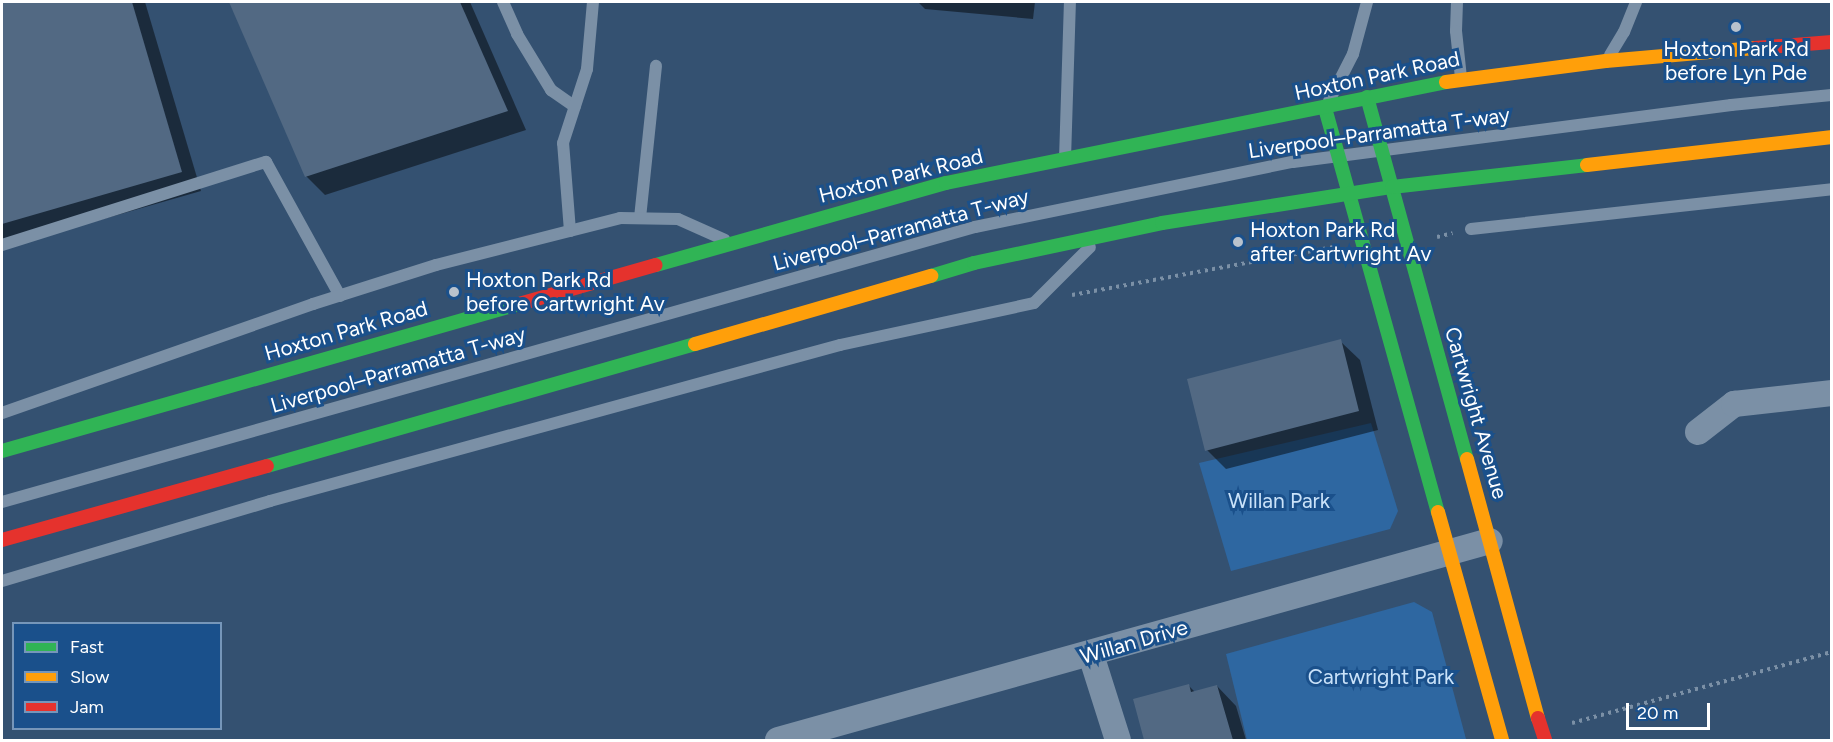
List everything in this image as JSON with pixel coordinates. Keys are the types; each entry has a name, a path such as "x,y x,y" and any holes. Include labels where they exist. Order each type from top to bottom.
{"main road":[{"name":"Hoxton Park Road","path":"2,451 946,183 1462,79 1606,61 1832,42"},
{"name":"Cartwright Avenue","path":"1367,98 1545,741"},
{"path":"1325,108 1502,741"},
{"path":"2,540 556,385 974,263 1162,223 1392,187 1832,137"}],"street":[{"path":"1698,432 1734,404 1832,393"},
{"name":"Willan Drive","path":"778,741 1091,655 1490,541"},
{"path":"1091,655 1118,741"}],"lane":[{"path":"503,2 517,34 550,90 575,107"},
{"path":"570,231 563,142 587,69 593,2"},
{"path":"1065,160 1070,2"},
{"path":"1325,108 1353,54 1367,2"},
{"path":"1458,2 1456,31 1462,79"},
{"path":"1606,61 1624,32 1636,2"},
{"path":"640,218 656,66"},
{"name":"Liverpool–Parramatta T-way","path":"2,502 975,227 1293,162 1731,105 1832,95"},
{"path":"2,245 266,162 340,296"},
{"path":"1471,229 1832,189"},
{"path":"2,413 436,265 620,218 678,219 733,243"},
{"path":"2,581 270,501 840,345 1034,303 1101,236"}],"path":[{"path":"1034,303 1338,246"},
{"path":"1562,726 1832,652"}],"green space":[{"name":"Willan Park","path":"1371,423 1398,511 1390,529 1231,571 1199,463"},
{"name":"Cartwright Park","path":"1414,602 1432,612 1466,739 1247,740 1226,654"}],"building":[{"path":"2,2 132,2 182,172 2,224"},
{"path":"229,2 460,2 508,111 305,177"},
{"path":"1341,339 1359,411 1205,451 1187,379"},
{"path":"1189,684 1191,692 1217,685 1233,740 1144,740 1133,699"}],"traffic: fast":[{"path":"656,265 946,183 1446,82"},
{"path":"1367,97 1467,459"},
{"path":"1325,108 1438,512"},
{"path":"931,276 974,263 1162,223 1392,187 1587,165"},
{"path":"2,451 519,304"},
{"path":"267,466 695,344"}],"traffic: slow":[{"path":"1446,82 1606,61 1755,48"},
{"path":"1587,165 1832,137"},
{"path":"695,344 931,276"},
{"path":"1467,459 1538,718"},
{"path":"1438,512 1502,740"}],"traffic: jam":[{"path":"1755,48 1832,42"},
{"path":"519,304 656,265"},
{"path":"2,540 267,466"},
{"path":"1538,718 1545,740"}],"place":[{"name":"Hoxton Park Rd before Lyn Pde","path":"1736,27"},
{"name":"Hoxton Park Rd after Cartwright Av","path":"1238,242"},
{"name":"Hoxton Park Rd before Cartwright Av","path":"454,292"}]}
